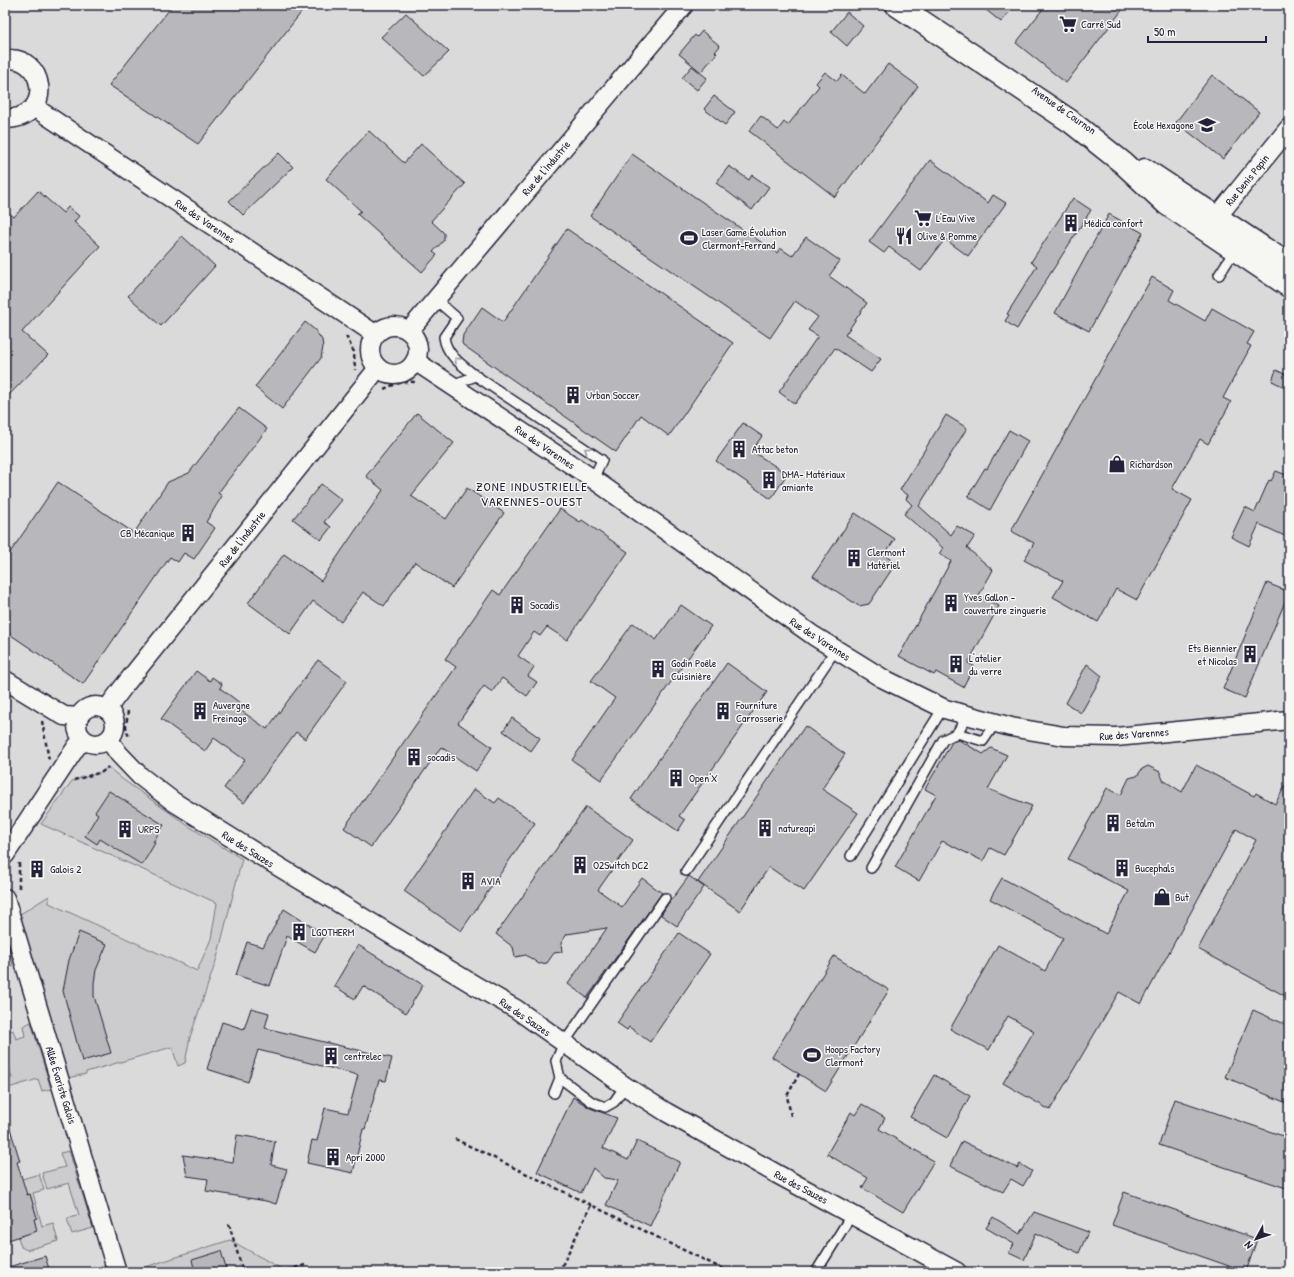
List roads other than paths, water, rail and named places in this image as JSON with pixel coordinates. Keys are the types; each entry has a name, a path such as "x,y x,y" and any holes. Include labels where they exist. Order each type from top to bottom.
{"main road":[{"name":"Avenue de Cournon","path":"910,5 1063,107 1216,227 1235,250 1289,286"},
{"name":"Avenue de Cournon","path":"893,7 1070,121 1123,163 1167,204 1216,227 1289,265"}],"street":[{"name":"Rue de l'Industrie","path":"409,331 684,5"},
{"path":"5,60 20,61 29,66 36,75 40,86 39,97 34,107 26,115 16,119 5,120"},
{"name":"Rue des Varennes","path":"34,107 375,334"},
{"name":"Rue Denis Papin","path":"1216,227 1289,128"},
{"name":"Avenue de Cournon","path":"1123,163 1216,227"},
{"path":"395,326 409,331 414,337 417,345 415,361 411,367 399,373 385,372 378,368 373,363 370,356 370,348 375,334 388,327 395,326"},
{"name":"Rue des Varennes","path":"415,361 593,479 814,636 882,678 943,708 1011,727 1064,736 1116,737 1289,720"},
{"name":"Rue de l'Industrie","path":"108,710 124,686 378,368"},
{"path":"5,680 64,716 79,717"},
{"path":"92,706 100,706 108,710 114,716 116,725 114,733 114,747 101,744 92,744 85,741 79,734 77,726 79,717 84,710 92,706"},
{"path":"12,858 77,746 85,741"},
{"name":"Rue des Sauzes","path":"114,747 140,776 174,802 516,1009 625,1086 666,1112 957,1272"},
{"name":"Allée Évariste Galois","path":"12,896 117,1272"}],"lane":[{"path":"893,7 1060,123 1119,170 1167,204"},
{"path":"1219,275 1235,250 1248,248 1289,273"},
{"path":"436,300 457,318 444,337 444,343 449,352 458,362 476,376 602,460 593,479"},
{"path":"452,385 476,376"},
{"path":"686,871 836,649"},
{"path":"851,856 943,708"},
{"path":"871,868 943,740 957,733 968,715"},
{"path":"957,733 983,741 996,722"},
{"path":"554,1092 560,1078 556,1061 564,1044 666,898"},
{"path":"560,1078 592,1102 605,1107 614,1102 625,1086"},
{"path":"816,1272 852,1214"}],"place":[{"name":"Carré Sud","path":"1068,24"},
{"name":"École Hexagone","path":"1207,125"},
{"name":"L'Eau Vive","path":"923,218"},
{"name":"Médica confort","path":"1071,223"},
{"name":"Olive & Pomme","path":"904,236"},
{"name":"Laser Game Évolution Clermont-Ferrand","path":"689,238"},
{"name":"Urban Soccer","path":"573,395"},
{"name":"Attac beton","path":"739,449"},
{"name":"Richardson","path":"1117,464"},
{"name":"DMA- Matériaux amiante","path":"769,480"},
{"name":"CB Mécanique","path":"188,533"},
{"name":"Clermont Matériel","path":"854,558"},
{"name":"Yves Gallon - couverture zinguerie","path":"951,603"},
{"name":"Socadis","path":"517,605"},
{"name":"Ets Biennier et Nicolas","path":"1250,654"},
{"name":"L'atelier du verre","path":"956,664"},
{"name":"Godin Poêle Cuisinière","path":"658,669"},
{"name":"Auvergne Freinage","path":"200,711"},
{"name":"Fourniture Carrosserie","path":"723,711"},
{"name":"socadis","path":"414,757"},
{"name":"Open'X","path":"676,778"},
{"name":"Betalm","path":"1113,823"},
{"name":"natureapi","path":"765,828"},
{"name":"URPS","path":"125,829"},
{"name":"O2Switch DC2","path":"580,865"},
{"name":"Bucephals","path":"1122,868"},
{"name":"Galois 2","path":"37,869"},
{"name":"AVIA","path":"468,881"},
{"name":"But","path":"1162,897"},
{"name":"LGOTHERM","path":"299,932"},
{"name":"Hoops Factory Clermont","path":"812,1055"},
{"name":"centrelec","path":"331,1056"},
{"name":"Apri 2000","path":"333,1157"}],"district":[{"name":"ZONE INDUSTRIELLE VARENNES-OUEST","path":"532,494"}]}
